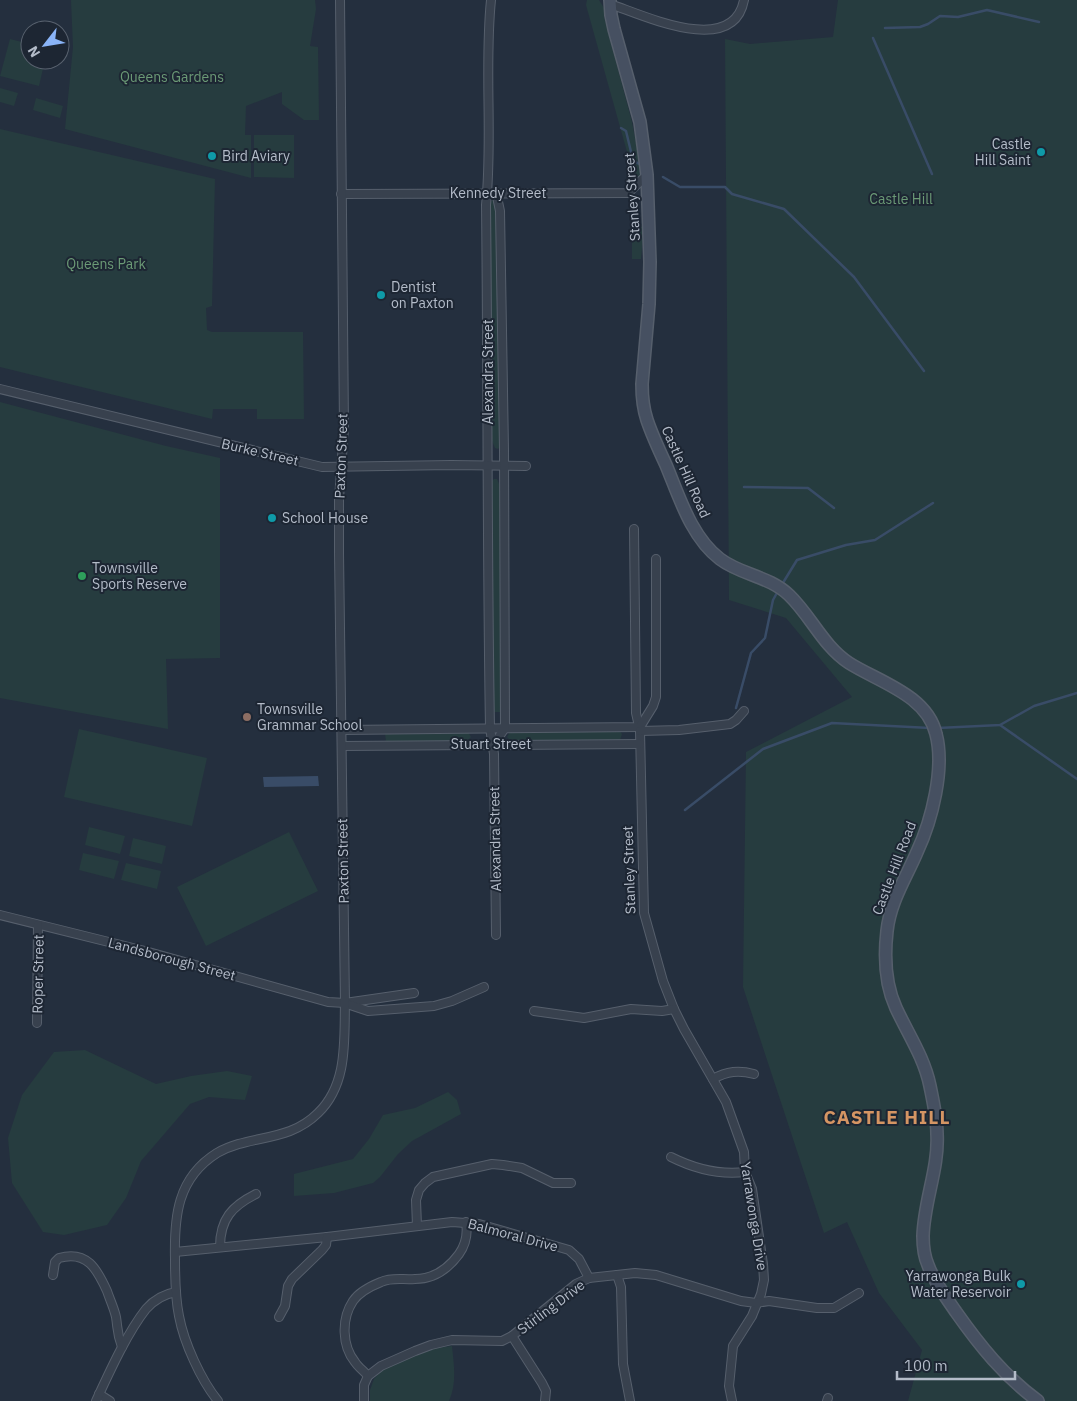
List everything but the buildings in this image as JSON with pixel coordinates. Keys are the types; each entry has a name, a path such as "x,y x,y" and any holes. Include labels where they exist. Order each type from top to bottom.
{"main road":[{"name":"Stanley Street","path":"610,2 614,29 640,122 647,175 650,262 649,317 642,395"},
{"name":"Castle Hill Road","path":"642,395 648,423 685,511 700,536 710,548 720,559 740,570 777,585 794,601 836,652 847,662 910,698 928,715 933,724 939,750 939,768 932,802 918,850 889,915 885,955 891,995 924,1063 938,1134 935,1165 925,1214 924,1250 927,1265 935,1281 983,1349 1007,1376 1038,1401"}],"street":[{"name":"Paxton Street","path":"340,0 344,418 339,544 345,1003"},
{"name":"Alexandra Street","path":"491,0 488,28 487,465 490,728 494,744 496,935"},
{"path":"610,2 682,27 719,30 734,20 742,8 744,0"},
{"name":"Kennedy Street","path":"341,194 628,193 647,175"},
{"name":"Alexandra Street","path":"496,192 500,211 505,728"},
{"name":"Burke Street","path":"0,389 322,467 503,465 515,468 526,466"},
{"name":"Stanley Street","path":"634,529 636,713 640,729 644,913 663,981 674,1009"},
{"path":"640,729 656,698 656,559"},
{"name":"Stuart Street","path":"342,730 490,728 679,730 730,724 744,711"},
{"path":"494,744 505,728"},
{"name":"Stuart Street","path":"342,746 640,744"},
{"name":"Landsborough Street","path":"0,916 145,951 327,1002 345,1003 414,993"},
{"name":"Roper Street","path":"37,1023 38,925"},
{"name":"Landsborough Street","path":"345,1003 368,1011 434,1006 452,1001 484,987"},
{"path":"218,1401 211,1393 187,1344 179,1317 175,1252 178,1204 183,1191 198,1169 216,1154 238,1144 280,1135 294,1129 318,1113 326,1104 333,1093 342,1068 345,1003"},
{"path":"534,1011 584,1018 631,1009 662,1011 674,1009"},
{"name":"Yarrawonga Drive","path":"674,1009 726,1102 744,1152 745,1172 752,1189 764,1280 761,1294 752,1316 734,1346 729,1386 732,1401"},
{"path":"713,1078 734,1071 754,1074"},
{"path":"671,1157 688,1165 732,1174 745,1172"},
{"path":"417,1226 415,1210 419,1190 434,1177 492,1164 522,1168 553,1183 571,1183"},
{"path":"220,1247 220,1233 226,1218 235,1206 256,1194"},
{"path":"364,1401 364,1385 368,1376 355,1364 346,1345 345,1322 353,1301 369,1287 383,1280 398,1278 416,1279 434,1276 444,1270 454,1261 466,1241 468,1232 466,1222"},
{"name":"Balmoral Drive","path":"175,1252 466,1222 569,1250 580,1259 585,1266 589,1278"},
{"path":"279,1317 285,1306 288,1286 292,1279 322,1250 326,1245 327,1237"},
{"path":"53,1275 55,1262 59,1258 79,1257 92,1264 98,1272 112,1303 116,1317 116,1334 122,1347"},
{"path":"589,1278 634,1272 656,1275 741,1301 756,1303 769,1301 817,1308 834,1308 859,1293"},
{"path":"617,1275 621,1287 623,1364 630,1401"},
{"name":"Stirling Drive","path":"368,1376 381,1366 431,1345 452,1340 502,1341 512,1336 570,1288 589,1278"},
{"path":"110,1401 97,1397 122,1347 146,1309 167,1293 176,1292"},
{"name":"Stirling Drive","path":"512,1336 542,1383 546,1391 545,1401"}],"green space":[{"name":"Queens Gardens","path":"71,0 315,0 316,9 310,46 318,47 319,120 304,120 282,104 282,92 246,106 245,135 251,135 251,178 65,129 73,47"},
{"path":"587,0 599,0 604,8 604,17 632,122 642,175 634,184 634,177 586,5"},
{"name":"Castle Hill","path":"838,0 1077,0 1077,1401 908,1401 922,1350 879,1293 847,1222 824,1233 743,987 746,752 852,697 786,618 729,600 725,39 750,44 833,37"},
{"path":"10,39 20,42 20,70 43,70 39,86 0,76"},
{"path":"0,88 18,93 14,106 0,102"},
{"path":"36,98 63,106 60,118 33,110"},
{"name":"Queens Park","path":"0,129 215,179 212,306 206,308 207,330 212,332 303,332 304,419 257,419 257,409 213,409 212,419 0,367"},
{"path":"254,135 294,135 294,178 254,177"},
{"path":"493,199 497,208 500,447 498,449 495,448 492,441 490,212"},
{"path":"632,211 639,217 640,227 644,227 641,259 632,259"},
{"name":"Townsville Sports Reserve","path":"0,402 166,446 220,458 220,658 166,659 168,729 0,698"},
{"path":"497,479 500,486 503,712 494,712 491,495 492,481"},
{"path":"79,729 207,758 192,826 64,797"},
{"path":"619,730 622,734 620,740 511,741 507,737 510,732"},
{"path":"468,732 471,737 467,741 386,742 385,733"},
{"path":"89,827 125,836 120,854 85,845"},
{"path":"289,832 318,891 206,946 177,887"},
{"path":"133,838 166,846 162,864 129,856"},
{"path":"83,853 119,861 114,879 79,870"},
{"path":"126,863 161,871 157,889 121,880"},
{"path":"85,1050 156,1084 191,1076 227,1071 252,1076 245,1100 209,1097 190,1104 141,1161 126,1198 107,1225 64,1235 43,1232 12,1183 8,1138 22,1095 54,1052"},
{"path":"448,1092 457,1100 461,1114 412,1141 373,1183 334,1193 294,1196 294,1174 353,1159 369,1139 383,1115 415,1108"},
{"path":"452,1346 454,1381 449,1401 370,1401 370,1390 374,1379 381,1371 430,1349"}],"water":[{"path":"318,776 319,786 264,787 263,777"}],"waterway":[{"path":"885,28 920,27 940,16 958,17 987,10 1039,22"},
{"path":"873,38 932,174"},
{"path":"621,128 626,131 633,160 639,164"},
{"path":"663,177 680,187 725,187 732,194 784,209 854,277 924,371"},
{"path":"744,487 808,488 834,508"},
{"path":"781,586 797,560 846,545 875,540 933,503"},
{"path":"736,708 751,653 765,638 773,600 778,591"},
{"path":"938,728 1000,725 1034,706 1077,693"},
{"path":"685,810 763,749 832,723 930,728"},
{"path":"1000,725 1077,779"}],"place":[{"name":"Castle Hill Saint","path":"1041,152"},
{"name":"Bird Aviary","path":"212,156"},
{"name":"Dentist on Paxton","path":"381,295"},
{"name":"School House","path":"272,518"},
{"name":"Townsville Sports Reserve","path":"82,576"},
{"name":"Townsville Grammar School","path":"247,717"},
{"name":"Yarrawonga Bulk Water Reservoir","path":"1021,1284"}],"district":[{"name":"CASTLE HILL","path":"887,1117"}]}
